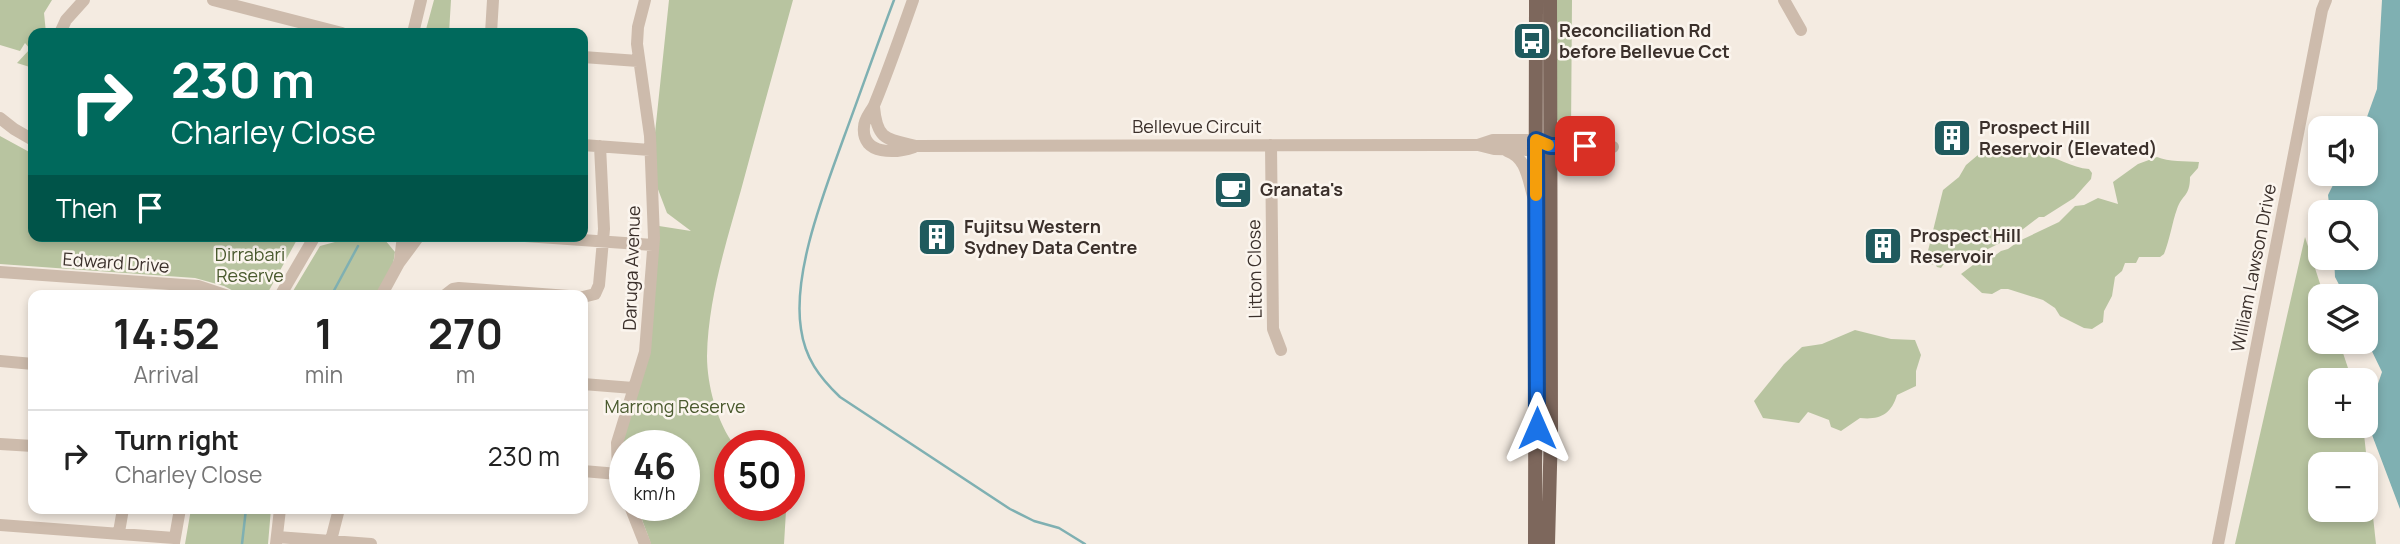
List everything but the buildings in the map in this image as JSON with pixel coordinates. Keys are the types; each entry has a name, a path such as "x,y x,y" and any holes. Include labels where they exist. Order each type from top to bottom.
{"main road":[{"path":"1536,0 1551,429 1548,544"},
{"path":"1535,544 1536,206 1550,0"}],"street":[{"path":"62,28 84,0"},
{"path":"213,0 322,28"},
{"path":"414,28 421,0"},
{"path":"491,28 494,0"},
{"name":"Daruga Avenue","path":"621,430 646,339 654,242 650,150 638,61 638,27 645,0"},
{"name":"Bellevue Circuit","path":"913,0 874,107 877,127 884,137 916,146 1478,145 1503,149 1541,145"},
{"path":"1784,0 1801,30"},
{"name":"William Lawson Drive","path":"2218,544 2326,0"},
{"path":"588,57 638,61"},
{"path":"0,118 28,137"},
{"path":"0,127 28,144"},
{"name":"Bellevue Circuit","path":"1478,145 1493,140 1541,145"},
{"path":"588,145 650,150"},
{"name":"Litton Close","path":"1271,145 1273,328 1281,350"},
{"path":"1541,145 1613,147"},
{"path":"589,295 599,285 603,239 600,146"},
{"path":"1503,149 1515,153 1522,162 1536,206"},
{"path":"588,235 603,239"},
{"path":"588,238 654,242"},
{"path":"298,263 304,242"},
{"path":"283,290 311,242"},
{"path":"399,264 404,242"},
{"path":"384,290 414,242"},
{"name":"Edward Drive","path":"0,272 198,286 210,290"},
{"path":"452,290 487,290"},
{"path":"0,361 28,364"},
{"path":"588,384 633,388"},
{"path":"0,444 28,446"},
{"path":"588,471 609,473"},
{"path":"119,532 122,514"},
{"path":"0,525 119,532 174,541 179,514"},
{"path":"280,514 277,541 371,544"},
{"path":"331,542 338,514"},
{"path":"636,521 645,544"}],"green space":[{"path":"0,0 52,0 44,13 46,28 28,28 28,47 25,43 20,51 0,45"},
{"path":"434,0 451,0 449,28 426,28"},
{"name":"Marrong Reserve","path":"669,0 793,0 719,272 707,356 714,403 725,430 714,430 714,521 785,521 784,544 651,544 643,521 700,521 700,430 626,430 648,359 659,226 691,231 667,213 651,171"},
{"path":"1555,0 1572,0 1571,133 1563,128 1555,117"},
{"path":"28,51 28,66 17,63"},
{"name":"Dirrabari Reserve","path":"0,136 28,151 28,242 296,242 269,290 232,290 195,278 0,264"},
{"path":"1991,144 1995,146 1995,151 2030,153 2034,150 2089,169 2092,173 2091,179 2074,198 2044,217 2039,217 2014,236 1982,252 1971,250 1956,258 1949,257 1941,268 1935,264 1927,265 1926,259 1943,190 1959,177 1966,165"},
{"path":"2157,157 2172,161 2199,162 2198,168 2190,177 2187,192 2177,209 2164,254 2160,257 2139,257 2136,263 2125,263 2122,271 2115,277 2103,322 2092,329 2060,316 2055,308 2043,300 2008,289 1992,294 1982,293 1961,274 1977,262 1985,263 2019,241 2059,222 2075,206 2098,198 2118,204 2113,182 2138,164"},
{"path":"2305,237 2308,246 2308,270 2316,270 2320,284 2308,284 2308,354 2343,354 2348,368 2308,368 2308,438 2364,438 2366,452 2308,452 2308,522 2374,522 2376,544 2235,544"},
{"path":"335,242 387,242 395,252 392,271 381,290 294,290 320,246"},
{"path":"1855,330 1891,339 1915,340 1921,355 1916,371 1916,386 1897,395 1888,412 1883,415 1860,418 1841,431 1831,427 1829,420 1808,412 1799,423 1763,418 1754,401 1784,364 1802,347 1822,344"},
{"path":"190,514 271,514 268,544 185,544"}],"water":[{"path":"2382,0 2400,0 2400,509 2373,438 2378,438 2378,384 2382,372 2373,354 2378,354 2378,284 2339,284 2335,277 2335,270 2378,270 2378,200 2329,200 2328,195 2332,186 2378,186 2378,116 2367,116 2377,89"}],"waterway":[{"path":"894,0 812,232 801,282 799,307 806,349 819,374 840,397 1010,509 1034,521 1059,528 1085,544"},
{"path":"334,290 358,246"},
{"path":"242,544 245,514"}],"slow traffic":[{"path":"1536,195 1536,140 1548,145"}],"place":[{"name":"Reconciliation Rd before Bellevue Cct","path":"1532,41"},
{"name":"Prospect Hill Reservoir (Elevated)","path":"1952,138"},
{"name":"Granata's","path":"1233,190"},
{"name":"Fujitsu Western Sydney Data Centre","path":"937,237"},
{"name":"Prospect Hill Reservoir","path":"1883,246"}],"route":[{"path":"1537,428 1536,140 1550,146 1585,146"}]}
